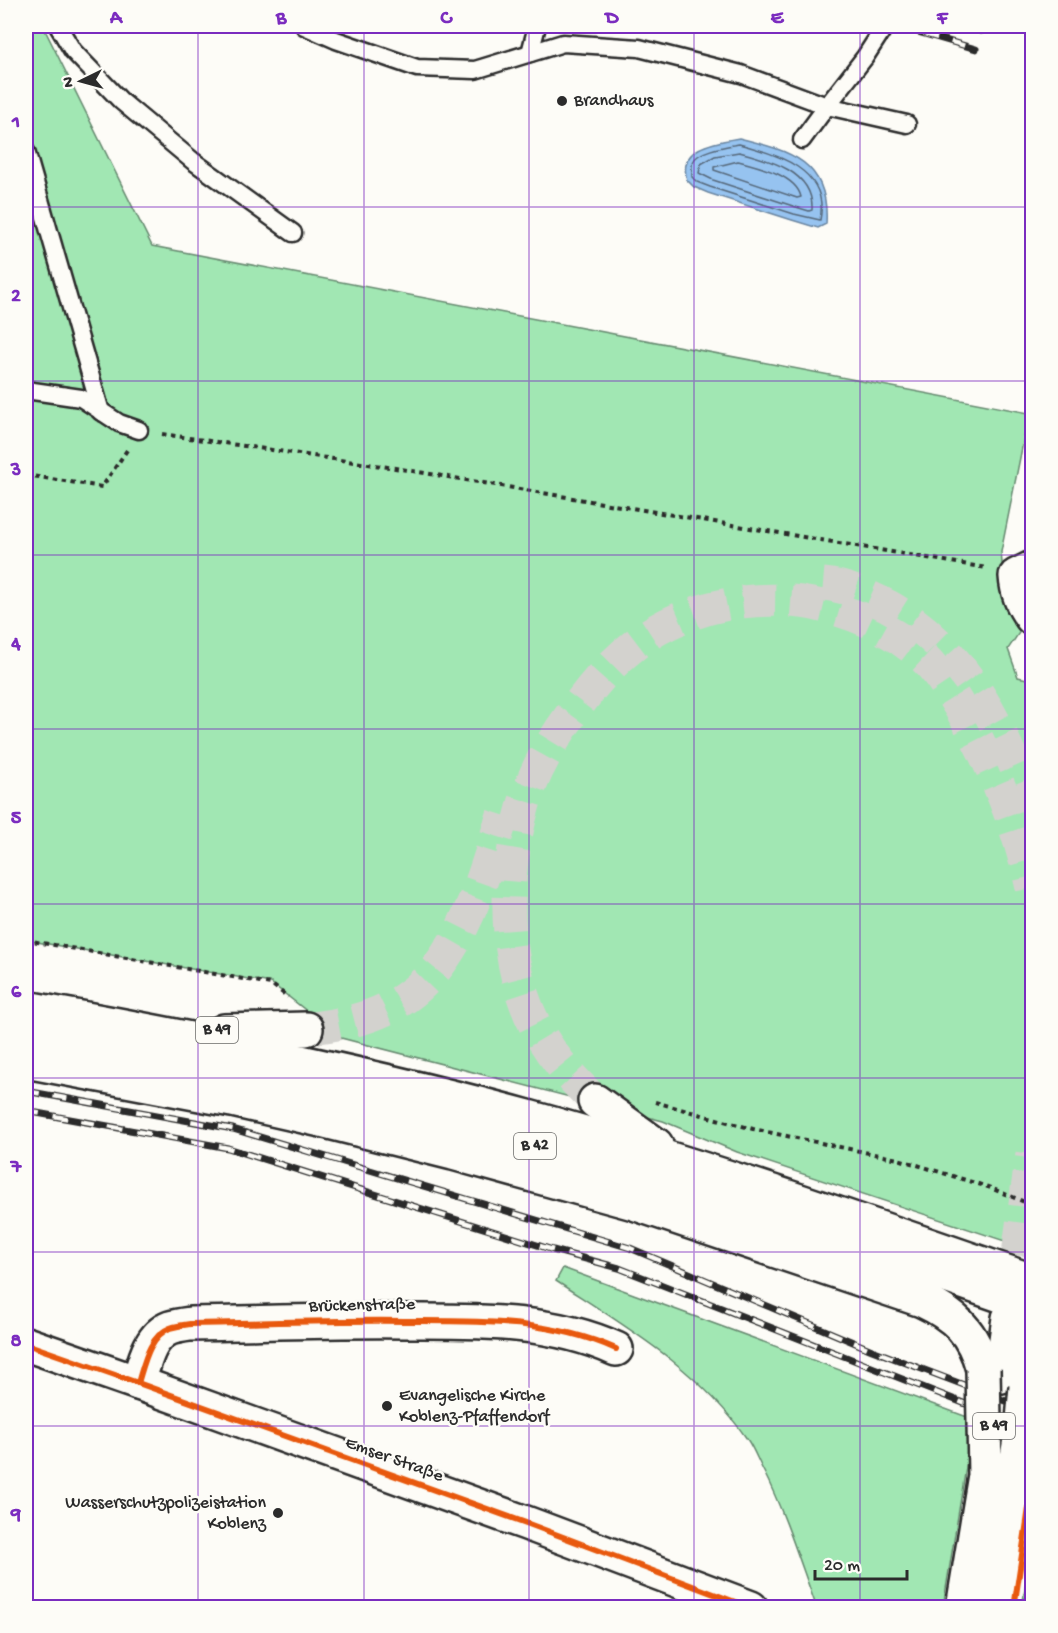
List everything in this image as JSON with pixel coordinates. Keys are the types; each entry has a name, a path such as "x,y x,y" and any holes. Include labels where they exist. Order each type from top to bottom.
{"main road":[{"path":"1024,572 1017,588 1020,599 1032,618"},
{"name":"B 42","path":"26,1008 129,1026 406,1086 529,1117 811,1204 1032,1281"},
{"name":"B 49","path":"129,1026 241,1031 301,1017"},
{"name":"B 42","path":"26,1032 163,1057 279,1082 558,1152 779,1218 1024,1316"},
{"path":"26,1061 172,1087 313,1118 453,1153 634,1203 922,1300 958,1322 1013,1392"},
{"path":"595,1101 637,1133 683,1163"},
{"name":"B 49","path":"994,1608 1013,1392 1024,1316"},
{"name":"Brückenstraße","path":"138,1383 155,1340 168,1329 190,1324 355,1320 499,1322 546,1328 591,1338 616,1349"},
{"name":"Emser Straße","path":"26,1344 515,1519 751,1608"},
{"name":"B 49","path":"963,1608 993,1434 1013,1392"}],"lane":[{"path":"58,26 73,51 121,101 193,161 293,233"},
{"path":"304,26 336,40 417,68 476,70 563,43 639,48 741,75 828,106 907,124"},
{"path":"530,53 537,26"},
{"path":"802,140 865,57 885,26"},
{"path":"26,151 101,412"},
{"path":"26,390 81,398 119,423 139,430"}],"path":[{"path":"26,475 102,487 139,430 395,468 1024,572"},
{"path":"26,940 271,984 301,1017"},
{"path":"652,1102 753,1129 898,1159 988,1186 1032,1205"}],"green space":[{"path":"26,26 43,26 152,246 1029,413 1001,552 1005,595 1023,627 1008,649 1018,677 1032,680 1032,1250 737,1152 663,1121 341,1038 271,983 26,940"},
{"path":"563,1268 970,1418 969,1449 943,1607 827,1608 815,1603 779,1504 747,1439 707,1391 684,1370 635,1333 556,1281"},
{"path":"1032,1547 1032,1607 1022,1607"}],"water":[{"path":"739,138 775,148 804,163 814,173 821,186 826,203 826,224 818,228 792,220 708,193 694,187 687,180 685,169 693,153 709,144"}],"tunnel":[{"path":"823,584 848,589 888,606 939,644 978,693 1007,748 1032,807"},
{"path":"595,1101 570,1076 549,1049 525,1003 517,975 509,918 512,860 524,804 540,764 562,727 587,693 615,662 647,636 674,621 727,604 783,600 818,605 851,614 882,628 911,647 929,663 943,681 971,727 1003,794 1032,888"},
{"path":"306,1029 349,1022 380,1012 414,991 434,972 450,949 476,896 503,815"},
{"path":"1011,1304 1032,1154"}],"railway":[{"path":"897,26 976,49"},
{"path":"962,26 981,31"},
{"path":"26,1091 233,1129 630,1248 872,1350 1032,1411"},
{"path":"26,1111 228,1148 553,1250 619,1268 1032,1430"}],"cycle path":[{"path":"138,1383 148,1351 157,1337 170,1328 190,1324 351,1321 486,1322 565,1332 616,1349"},
{"path":"26,1344 526,1523 751,1608"},
{"path":"1014,1608 1032,1488"}],"place":[{"name":"Brandhaus","path":"562,101"},
{"name":"Evangelische Kirche Koblenz-Pfaffendorf","path":"387,1406"},
{"name":"Wasserschutzpolizeistation Koblenz","path":"278,1513"}]}
